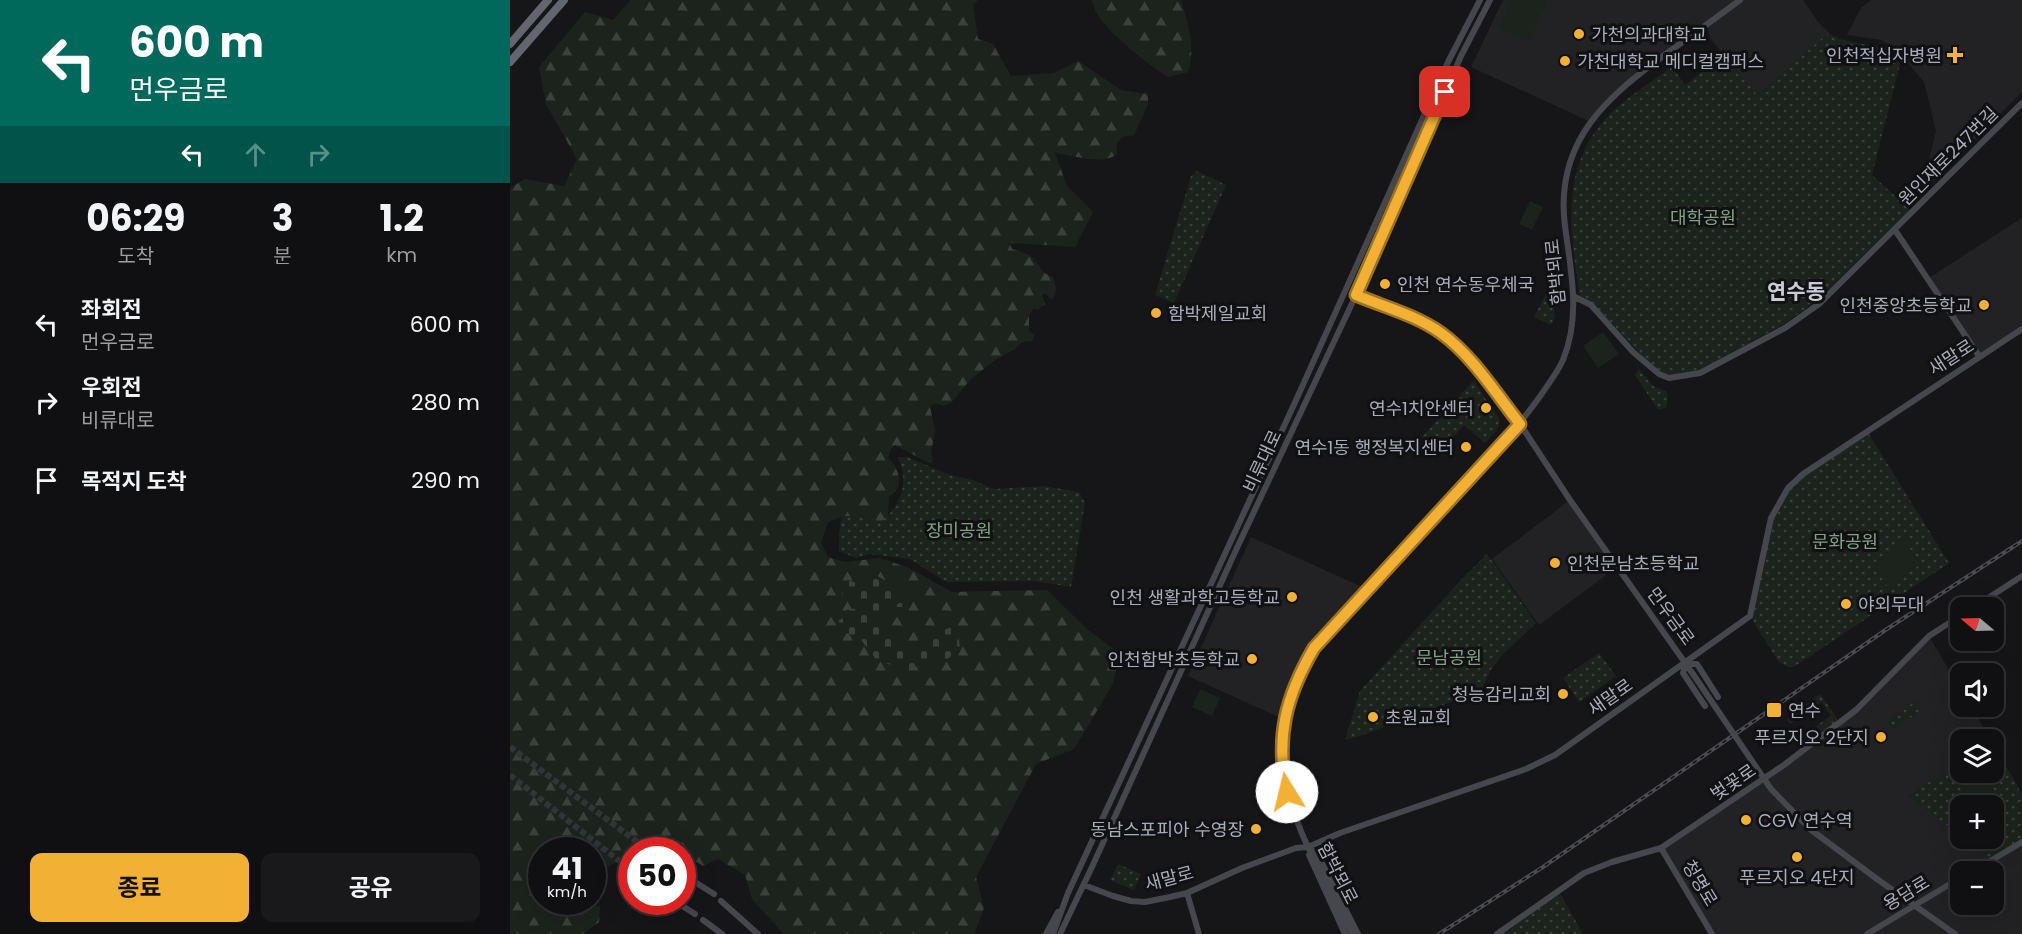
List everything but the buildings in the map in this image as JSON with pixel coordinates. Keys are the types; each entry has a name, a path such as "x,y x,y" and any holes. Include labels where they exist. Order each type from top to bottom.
{"highway":[{"path":"510,44 548,0"},
{"path":"510,62 564,0"}],"main road":[{"name":"비류대로","path":"1053,934 1068,893 1346,290 1449,60 1480,0"},
{"name":"비류대로","path":"1060,934 1356,295 1461,56 1490,0"},
{"name":"함박뫼로","path":"1352,934 1308,847 1289,801 1282,769 1281,746 1288,705 1302,669 1314,648 1332,627 1520,424 1555,376 1569,343 1574,316 1575,297 1564,216 1564,195 1572,156 1583,134 1597,114 1627,82 1740,0"},
{"name":"원인재로247번길","path":"1575,297 1592,305 1634,352 1659,374 1669,378 1700,373 1785,328 1819,304 2022,103"},
{"path":"1895,230 1979,356"},
{"name":"먼우금로","path":"1346,290 1420,321 1452,342 1520,424 1577,510 1686,662 1776,795 1819,837 1955,934"},
{"name":"새말로","path":"1084,885 1113,896 1145,902 1187,893 1242,868 1296,848 1308,847 1340,833 1526,769 1555,755 1750,616 1771,518 1788,489 1803,474 2022,329"},
{"path":"1990,597 2022,576"},
{"name":"벚꽃로","path":"1497,934 1584,873 1612,862 1661,848 1784,765 1856,710 1929,636 1950,622"},
{"path":"1705,706 1683,673 1686,662 1696,664 1719,697"},
{"path":"1990,861 2022,842"},
{"path":"1308,847 1310,859 1345,934"},
{"path":"1308,847 1318,855 1358,934"},
{"name":"청명로","path":"1661,848 1712,934"},
{"path":"696,883 714,894"},
{"name":"용담로","path":"1867,934 1950,884"},
{"path":"1046,934 1068,893"},
{"path":"1187,893 1199,934"},
{"path":"1065,934 1077,900"},
{"path":"722,901 758,934"},
{"path":"703,920 722,934"}],"shaded area":[{"name":"가천대학교 메디컬캠퍼스","path":"1503,0 1803,0 1829,33 1757,95 1710,38 1707,25 1627,82 1591,122 1471,67"},
{"name":"인천적십자병원","path":"1871,0 2022,0 2022,92 1927,187 1923,184 1936,131 1924,82 1896,49 1881,40 1847,35 1861,8"},
{"name":"인천중앙초등학교","path":"2022,218 2022,329 1979,356 1927,279"},
{"name":"인천문남초등학교","path":"1570,500 1617,567 1539,625 1492,559"},
{"path":"1251,537 1367,589 1314,649 1285,720 1188,676"},
{"path":"1929,636 1950,672 1950,717 1977,717 1984,729 1950,729 1950,783 2004,783 2004,762 2022,794 2022,934 1711,934 1661,848 1758,783 1849,715"}],"green space":[{"path":"631,0 978,0 973,4 978,39 993,44 1011,76 1054,73 1078,61 1121,90 1148,94 1148,104 1134,135 1122,137 1117,143 1117,154 1104,159 1087,159 1055,153 1067,186 1093,212 1075,247 1010,243 1012,249 1031,257 1043,271 1053,277 1055,283 1056,292 1052,300 1045,293 1042,295 1045,304 1038,310 1034,308 1029,315 1029,331 1034,335 1033,341 1022,342 1015,349 995,360 970,380 951,403 943,406 935,403 930,407 935,431 931,464 895,445 891,449 888,458 898,472 899,483 898,488 889,496 888,517 880,522 866,517 848,516 828,522 821,543 828,557 845,562 880,558 909,568 952,592 1047,590 1088,630 1119,653 1113,684 1074,749 1036,764 976,877 984,908 974,934 784,934 752,899 745,875 718,859 703,866 696,861 696,837 618,837 618,861 606,868 606,837 528,837 528,915 599,915 599,922 583,934 510,934 510,188 525,179 564,186 577,159 546,104 539,67 585,12 613,20"},
{"path":"1092,0 1181,0 1191,45 1188,72 1168,77 1150,65 1122,42 1106,25 1098,15"},
{"path":"1511,0 1548,0 1529,41 1498,28"},
{"name":"대학공원","path":"1828,33 1840,39 1879,46 1892,53 1900,64 1872,175 1910,210 1816,301 1784,324 1699,370 1670,375 1660,371 1645,359 1592,302 1580,296 1571,225 1575,180 1581,158 1592,137 1614,110 1672,67 1685,85 1724,55 1757,95"},
{"path":"1197,171 1226,185 1174,303 1155,295 1191,176"},
{"path":"1530,201 1543,207 1532,230 1519,224"},
{"path":"1546,294 1552,296 1555,317 1551,325 1534,317"},
{"path":"1603,332 1619,354 1598,368 1583,346"},
{"path":"1639,369 1653,386 1666,391 1668,397 1666,408 1658,410 1635,375"},
{"path":"1474,380 1486,400 1478,411 1485,417 1493,409 1500,420 1497,430 1485,443 1464,425 1439,453 1422,437"},
{"name":"문화공원","path":"1867,431 1949,563 1794,667 1787,667 1778,661 1750,616 1766,532 1777,505 1803,474"},
{"name":"장미공원","path":"898,457 907,457 950,475 972,480 994,489 1043,486 1079,492 1085,503 1071,587 1035,581 946,582 910,559 869,554 856,558 839,551 842,516 858,514 880,522 894,508 901,495 903,482"},
{"path":"1905,541 1921,564 1888,587 1872,564"},
{"name":"문남공원","path":"1487,554 1536,623 1501,656 1490,671 1479,696 1467,696 1345,740 1360,691"},
{"path":"872,573 906,592 902,607 887,607 882,625 893,643 916,648 922,638 957,625 960,648 943,663 923,661 908,672 877,661 862,641 839,629 839,620 846,617 847,610 858,608 859,604 843,599 842,587 848,580 864,586"},
{"path":"1599,653 1616,676 1579,702 1563,678"},
{"path":"1200,689 1220,698 1212,716 1192,707"},
{"path":"1820,694 1838,720 1821,734 1816,726 1831,716 1822,702 1790,724 1787,719"},
{"path":"1919,701 1920,710 1894,730 1887,721 1903,708"},
{"path":"2004,764 2022,795 2022,842 1992,860 1978,849 2004,849 2004,795 1950,795 1950,827 1906,796 1950,770 1950,783 2004,783"},
{"path":"1965,783 1989,783 1997,795 1966,795 1960,786"},
{"path":"1118,864 1141,874 1134,890 1110,880"},
{"path":"1558,890 1583,934 1497,934"}],"tunnel":[{"path":"510,747 631,837"},
{"path":"510,775 618,860"}],"railway":[{"path":"1439,934 1543,867 1887,629 2022,541"}],"place":[{"name":"가천의과대학교","path":"1579,34"},
{"name":"인천적십자병원","path":"1955,55"},
{"name":"가천대학교 메디컬캠퍼스","path":"1565,61"},
{"name":"인천 연수동우체국","path":"1385,284"},
{"name":"인천중앙초등학교","path":"1984,305"},
{"name":"함박제일교회","path":"1156,313"},
{"name":"연수1치안센터","path":"1486,408"},
{"name":"연수1동 행정복지센터","path":"1466,447"},
{"name":"인천문남초등학교","path":"1555,563"},
{"name":"인천 생활과학고등학교","path":"1292,597"},
{"name":"야외무대","path":"1846,604"},
{"name":"인천함박초등학교","path":"1252,659"},
{"name":"청능감리교회","path":"1563,694"},
{"name":"연수","path":"1774,710"},
{"name":"초원교회","path":"1373,717"},
{"name":"푸르지오 2단지","path":"1881,737"},
{"name":"CGV 연수역","path":"1746,820"},
{"name":"동남스포피아 수영장","path":"1256,829"},
{"name":"푸르지오 4단지","path":"1797,857"}],"district":[{"name":"연수동","path":"1796,291"}],"route":[{"path":"1287,792 1282,769 1283,729 1294,688 1314,648 1520,424 1452,342 1420,321 1356,295 1445,92"}]}
